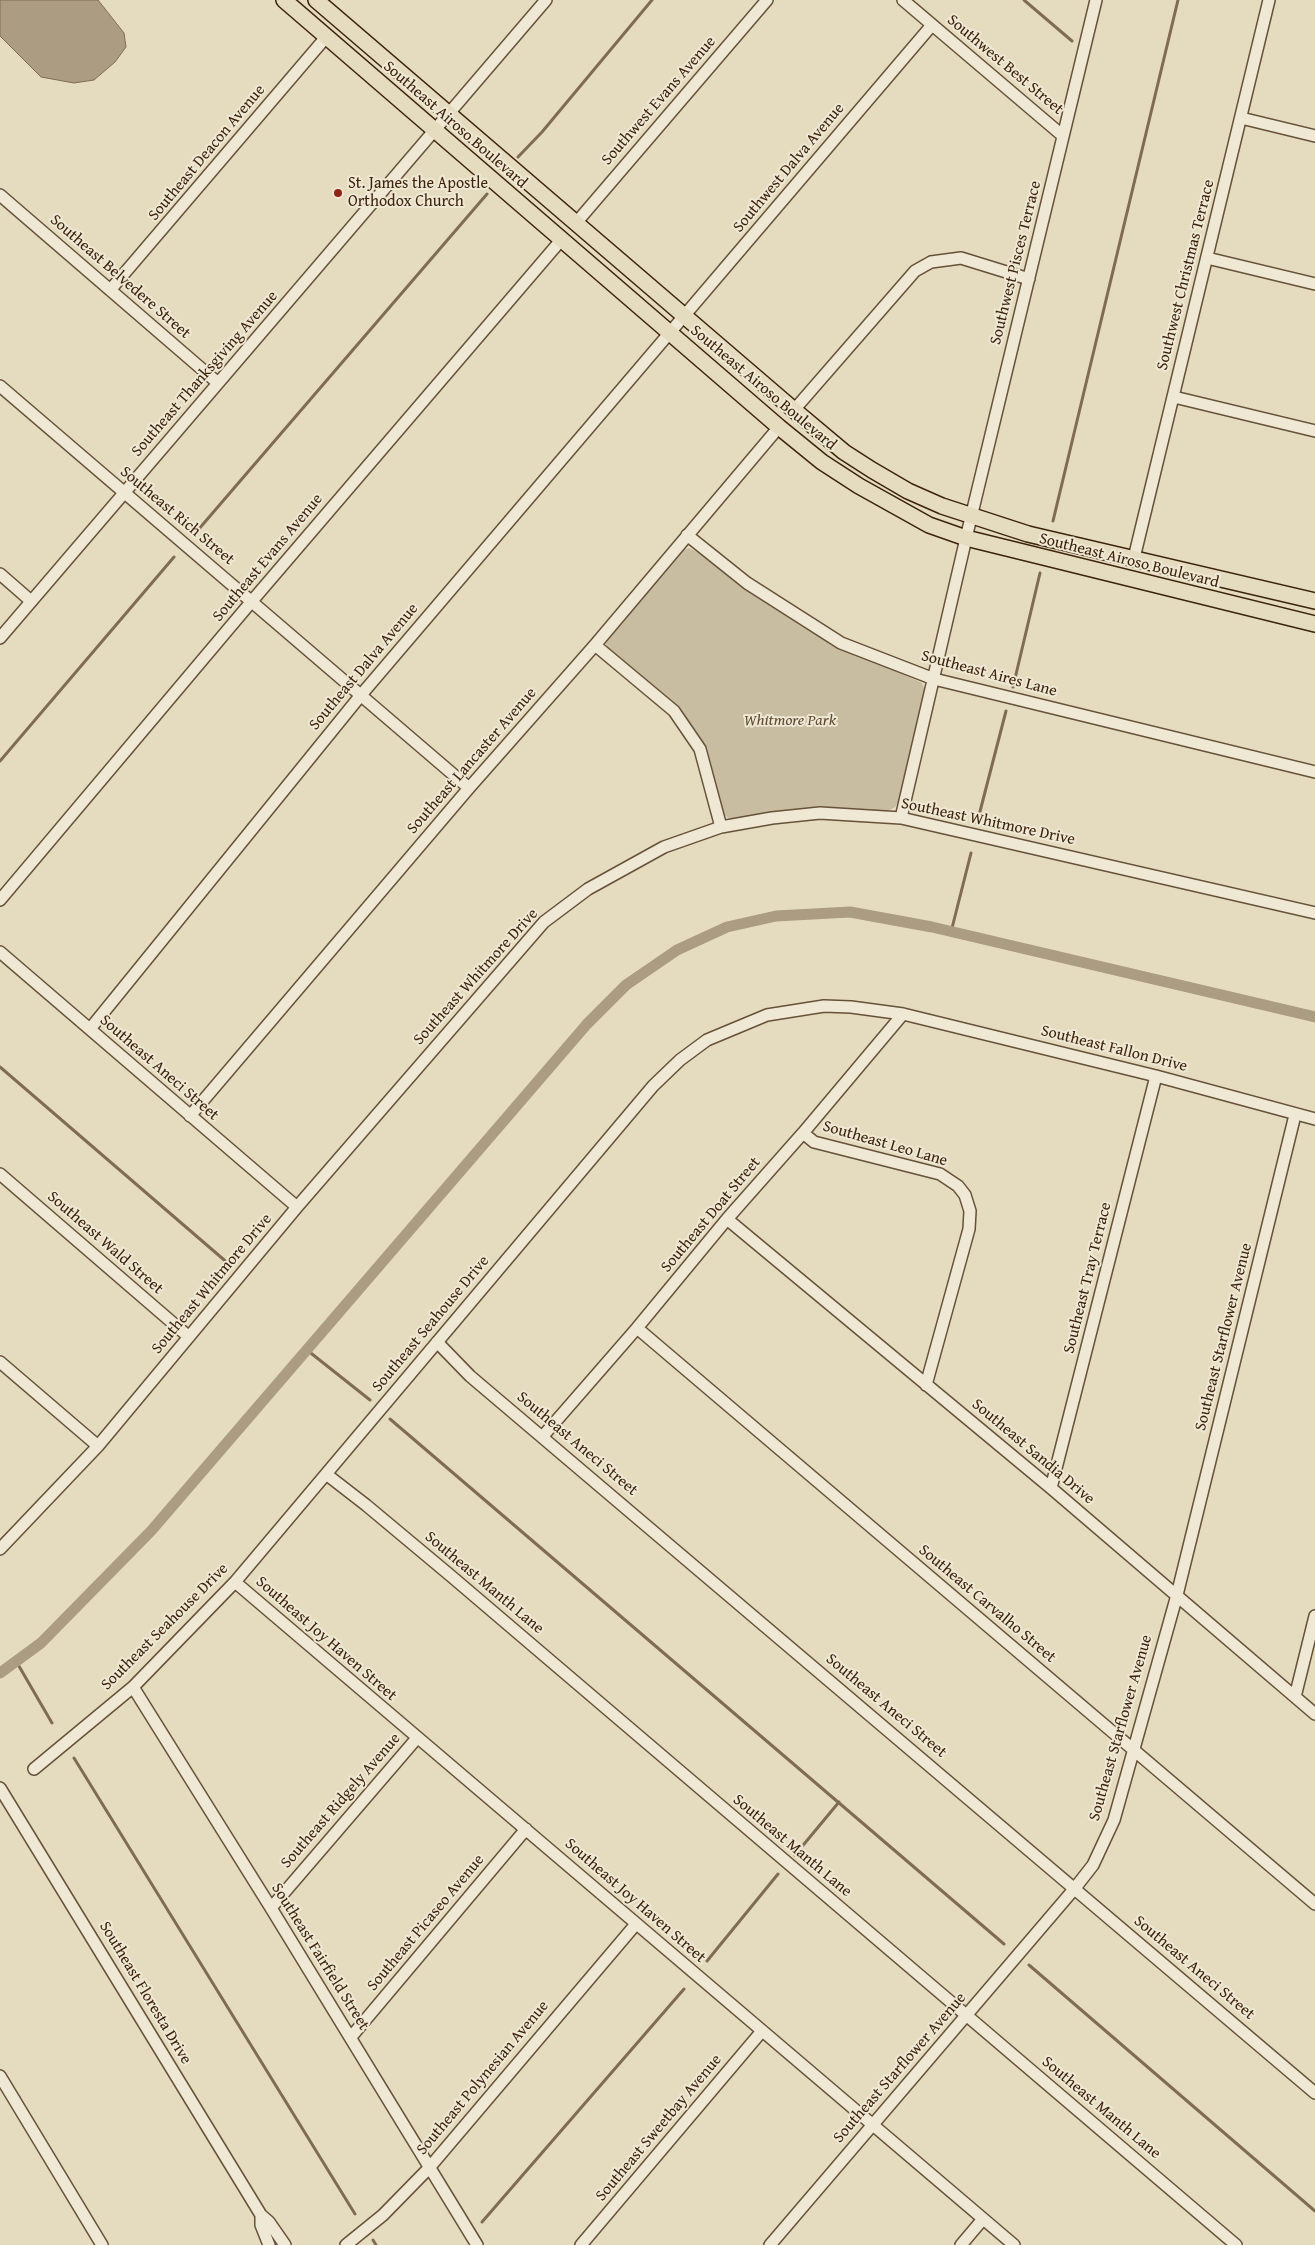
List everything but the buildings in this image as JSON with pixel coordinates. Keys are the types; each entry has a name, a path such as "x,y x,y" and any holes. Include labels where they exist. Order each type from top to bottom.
{"main road":[{"name":"Southeast Airoso Boulevard","path":"284,0 779,427 822,462 859,486 929,525 1198,596 1315,624"},
{"name":"Southeast Airoso Boulevard","path":"316,0 377,50 448,114 794,410 844,452 872,470 908,491 971,517 1028,534 1315,601"},
{"path":"1198,596 1203,574"}],"street":[{"name":"Southeast Thanksgiving Avenue","path":"0,638 546,0"},
{"name":"Southwest Evans Avenue","path":"576,223 767,0"},
{"name":"Southwest Best Street","path":"903,0 1063,136"},
{"name":"Southwest Pisces Terrace","path":"901,818 966,536 1096,0"},
{"name":"Southwest Christmas Terrace","path":"1134,558 1269,0"},
{"name":"Southwest Dalva Avenue","path":"670,332 932,25"},
{"name":"Southeast Deacon Avenue","path":"111,289 327,36"},
{"path":"1241,118 1315,136"},
{"name":"Southeast Belvedere Street","path":"0,195 111,289 218,384"},
{"name":"Southeast Evans Avenue","path":"0,900 252,601 562,239"},
{"path":"794,410 915,271 931,262 961,258 1029,280"},
{"path":"1207,258 1315,284"},
{"name":"Southeast Dalva Avenue","path":"90,1029 361,695 670,332"},
{"name":"Southeast Rich Street","path":"0,386 469,788"},
{"path":"1174,397 1315,431"},
{"name":"Southeast Lancaster Avenue","path":"190,1116 779,427"},
{"name":"Southeast Aires Lane","path":"687,535 747,584 841,643 934,679 1315,772"},
{"path":"0,574 31,601"},
{"path":"595,644 674,711 700,750 721,827"},
{"name":"Southeast Whitmore Drive","path":"0,1549 98,1446 297,1208 544,922 588,889 664,847 721,827 772,818 820,813 901,818 1315,914"},
{"name":"Southeast Aneci Street","path":"0,952 297,1208"},
{"name":"Southeast Seahouse Drive","path":"34,1769 133,1687 234,1582 653,1086 680,1060 707,1040 767,1015 824,1006 851,1006 903,1014"},
{"name":"Southeast Fallon Drive","path":"903,1014 1156,1076 1315,1119"},
{"name":"Southeast Doat Street","path":"543,1436 638,1328 728,1219 903,1014"},
{"name":"Southeast Tray Terrace","path":"1051,1488 1156,1076"},
{"name":"Southeast Starflower Avenue","path":"770,2245 1075,1888 1093,1865 1114,1820 1177,1595 1295,1115"},
{"name":"Southeast Leo Lane","path":"803,1133 814,1142 940,1174 958,1186 968,1203 970,1220 926,1385"},
{"name":"Southeast Wald Street","path":"0,1174 189,1337"},
{"name":"Southeast Sandia Drive","path":"728,1219 1051,1488 1315,1714"},
{"name":"Southeast Carvalho Street","path":"638,1328 1315,1904"},
{"name":"Southeast Aneci Street","path":"437,1342 470,1376 1315,2093"},
{"path":"0,1362 98,1446"},
{"name":"Southeast Manth Lane","path":"326,1474 366,1504 444,1570 1236,2245"},
{"name":"Southeast Joy Haven Street","path":"234,1582 1014,2245"},
{"path":"1295,1698 1315,1616"},
{"name":"Southeast Fairfield Street","path":"133,1687 477,2245"},
{"name":"Southeast Ridgely Avenue","path":"271,1908 417,1738"},
{"name":"Southeast Floresta Drive","path":"0,1788 261,2215 269,2222 285,2245"},
{"name":"Southeast Picaseo Avenue","path":"350,2037 526,1829"},
{"name":"Southeast Polynesian Avenue","path":"346,2245 383,2215 429,2168 636,1924"},
{"name":"Southeast Sweetbay Avenue","path":"581,2245 762,2031"},
{"path":"0,2076 102,2245"},
{"name":"Southeast Floresta Drive","path":"261,2215 261,2225 269,2245"},
{"path":"961,2245 983,2219"}],"green space":[{"name":"Whitmore Park","path":"689,548 705,556 813,633 922,683 926,694 899,801 895,807 888,811 877,812 806,809 730,819 723,814 711,763 702,743 609,650 606,644 609,634 679,552"}],"shaded area":[{"path":"0,0 98,0 124,33 126,47 115,62 94,80 74,83 41,77 0,36"}],"waterway":[{"path":"518,157 542,132 652,0"},
{"path":"1024,0 1072,41"},
{"path":"1053,521 1178,0"},
{"path":"198,530 487,194"},
{"path":"0,761 174,557"},
{"path":"1013,687 1040,573"},
{"path":"977,823 1006,711"},
{"path":"951,932 971,853"},
{"path":"0,1673 41,1643 151,1531 587,1024 626,985 677,950 727,927 776,916 850,912 932,927 1315,1017"},
{"path":"0,1067 230,1265"},
{"path":"307,1350 370,1400"},
{"path":"390,1419 1004,1944"},
{"path":"16,1661 52,1723"},
{"path":"74,1758 355,2214"},
{"path":"795,1855 839,1802"},
{"path":"707,1961 778,1874"},
{"path":"1029,1965 1315,2211"},
{"path":"482,2222 684,1989"},
{"path":"373,2240 376,2245"}],"place":[{"name":"St. James the Apostle Orthodox Church","path":"338,193"}]}
